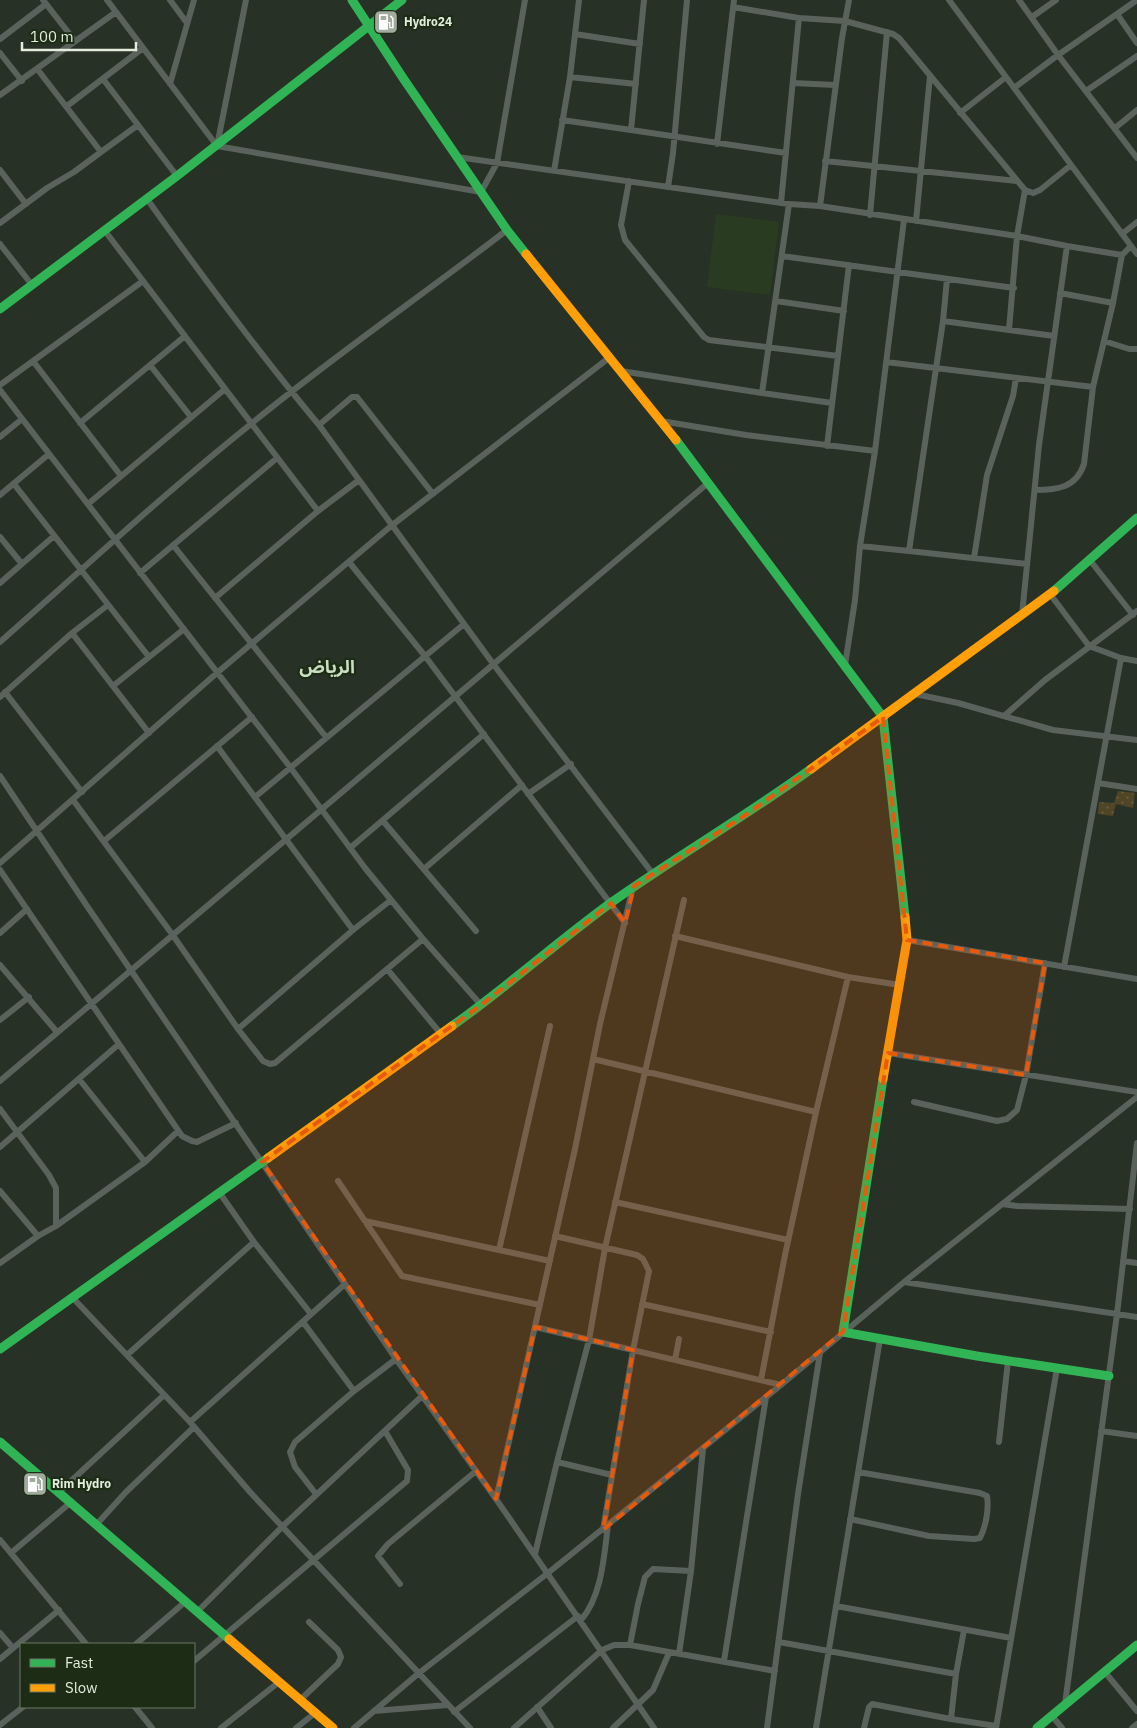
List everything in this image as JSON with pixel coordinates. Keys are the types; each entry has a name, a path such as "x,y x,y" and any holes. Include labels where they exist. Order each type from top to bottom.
{"street":[{"path":"107,0 216,146 481,192"},
{"path":"170,0 187,23"},
{"path":"170,84 194,0"},
{"path":"216,146 246,0"},
{"path":"352,0 507,230 661,421 883,717 907,940 880,1094 843,1332"},
{"path":"0,310 216,146 402,0"},
{"path":"481,192 497,163 525,0"},
{"path":"554,171 570,77 579,0"},
{"path":"631,130 644,0"},
{"path":"668,187 675,138 687,0"},
{"path":"820,206 844,21 849,0"},
{"path":"948,0 1137,254"},
{"path":"1019,0 1058,55 1137,158"},
{"path":"1032,18 1056,0"},
{"path":"1014,88 1137,0"},
{"path":"0,39 45,2 75,41"},
{"path":"718,144 734,4 799,18 844,21 887,32 899,38 960,114 1025,190 1033,193 1040,190 1071,165"},
{"path":"0,95 38,70 116,12"},
{"path":"1117,14 1137,43"},
{"path":"781,202 799,18"},
{"path":"870,215 887,32"},
{"path":"575,34 640,44"},
{"path":"67,106 143,48"},
{"path":"0,53 22,81"},
{"path":"1086,91 1137,56"},
{"path":"38,70 101,152"},
{"path":"916,221 930,76"},
{"path":"570,77 636,84"},
{"path":"960,114 1006,77"},
{"path":"103,79 177,176"},
{"path":"793,83 835,85"},
{"path":"1115,128 1137,110"},
{"path":"562,120 786,153"},
{"path":"0,223 138,125"},
{"path":"457,157 790,204 820,206 1017,236 1122,255"},
{"path":"825,161 1017,181"},
{"path":"0,170 26,204"},
{"path":"629,181 621,225 625,240 697,330 709,340 838,356"},
{"path":"1009,330 1017,236 1025,190"},
{"path":"147,198 195,266 319,425 494,665 653,874"},
{"path":"762,393 790,204"},
{"path":"845,665 855,600 860,546 875,451 904,220"},
{"path":"1122,234 1137,222"},
{"path":"0,642 251,423 507,230"},
{"path":"105,231 318,511"},
{"path":"0,244 32,285"},
{"path":"1022,616 1039,445 1066,246"},
{"path":"1035,490 1055,490 1073,481 1081,473 1084,464 1093,387 1113,303 1122,255 1131,246"},
{"path":"782,256 1014,288"},
{"path":"828,446 849,265"},
{"path":"909,551 943,322 947,279"},
{"path":"0,385 143,280"},
{"path":"1060,293 1113,303"},
{"path":"776,300 844,311"},
{"path":"943,322 1054,336"},
{"path":"80,423 185,336"},
{"path":"1104,341 1129,349 1137,349"},
{"path":"0,863 218,672 391,526 610,357"},
{"path":"33,361 121,476"},
{"path":"886,362 1093,387"},
{"path":"150,365 191,417"},
{"path":"621,371 832,403"},
{"path":"974,558 987,475 1013,396 1016,378"},
{"path":"88,504 225,389"},
{"path":"0,390 218,672 350,848 423,939 481,1005"},
{"path":"319,425 352,397 357,397 433,494"},
{"path":"0,437 22,419"},
{"path":"661,421 828,446 875,451"},
{"path":"0,495 49,454"},
{"path":"140,573 277,458"},
{"path":"215,598 318,511 359,480"},
{"path":"0,1081 708,483"},
{"path":"14,484 149,657"},
{"path":"0,1349 481,1005 611,902 792,783 1022,616 1137,518"},
{"path":"0,583 54,536"},
{"path":"0,537 22,564"},
{"path":"173,545 326,737"},
{"path":"860,546 1027,564"},
{"path":"1004,716 1045,680 1135,613 1089,559"},
{"path":"349,562 425,656 625,923"},
{"path":"1050,594 1090,646 1121,658 1137,661"},
{"path":"82,792 3,694 72,633 108,605"},
{"path":"255,797 464,624"},
{"path":"113,686 184,629"},
{"path":"72,633 149,733"},
{"path":"1064,967 1121,658"},
{"path":"915,694 958,703 1053,730 1137,740"},
{"path":"104,841 252,717"},
{"path":"350,848 484,734"},
{"path":"217,746 353,930"},
{"path":"528,794 571,764"},
{"path":"0,776 3,785 131,969 396,1359 535,1554 654,1728"},
{"path":"1098,783 1137,789"},
{"path":"424,869 522,786"},
{"path":"73,800 172,934 238,1029 263,1061 270,1064 276,1063 423,939"},
{"path":"383,821 476,930"},
{"path":"0,870 178,1131 186,1139 197,1142 236,1123"},
{"path":"496,1499 575,1149 593,1059 634,886"},
{"path":"238,1029 353,930 391,900"},
{"path":"535,1554 588,1340 615,1202 684,900"},
{"path":"0,933 27,909"},
{"path":"675,936 848,977 900,985"},
{"path":"907,940 1137,979"},
{"path":"914,1102 997,1121 1007,1118 1018,1110 1045,963"},
{"path":"0,965 57,1032"},
{"path":"387,969 441,1034"},
{"path":"761,1380 788,1240 848,977"},
{"path":"0,1020 29,997"},
{"path":"499,1250 550,1026"},
{"path":"0,1148 118,1044"},
{"path":"888,1053 1137,1092"},
{"path":"593,1059 816,1112"},
{"path":"79,1079 145,1162"},
{"path":"354,1728 419,1673 548,1574 703,1449 904,1282 1137,1097"},
{"path":"0,1109 49,1175 56,1188 56,1226"},
{"path":"0,1263 38,1236 56,1226 145,1162 178,1131"},
{"path":"1065,1705 1117,1314 1137,1142"},
{"path":"338,1181 402,1276 540,1305"},
{"path":"0,1192 38,1236"},
{"path":"219,1192 254,1242 311,1314"},
{"path":"615,1202 788,1240"},
{"path":"1002,1204 1130,1209"},
{"path":"365,1221 550,1261"},
{"path":"454,1712 586,1614 596,1590 603,1562 605,1528 612,1475 633,1350 649,1271 647,1264 637,1255 555,1236"},
{"path":"127,1355 254,1242"},
{"path":"1123,1261 1137,1263"},
{"path":"904,1282 1137,1317"},
{"path":"96,1524 192,1424 345,1284"},
{"path":"72,1298 192,1424 250,1492 470,1728"},
{"path":"642,1304 771,1332"},
{"path":"303,1322 354,1391"},
{"path":"535,1327 781,1385"},
{"path":"843,1332 1008,1361 1108,1376"},
{"path":"676,1360 679,1339"},
{"path":"816,1728 880,1339"},
{"path":"767,1728 798,1494 820,1353"},
{"path":"316,1494 295,1467 290,1452 295,1442 354,1391 396,1359"},
{"path":"999,1442 1008,1361"},
{"path":"864,1728 869,1707 872,1704 996,1727 1057,1368"},
{"path":"58,1492 164,1395"},
{"path":"197,1612 316,1494 422,1396"},
{"path":"724,1661 766,1397"},
{"path":"1101,1430 1137,1436"},
{"path":"195,1660 407,1481 408,1470 385,1431"},
{"path":"0,1442 332,1728"},
{"path":"679,1654 691,1571 703,1449"},
{"path":"557,1462 612,1475"},
{"path":"400,1584 378,1556 388,1544 476,1471"},
{"path":"850,1519 929,1536 974,1539 980,1538 984,1530 988,1504 987,1496 980,1493 858,1472"},
{"path":"11,1553 70,1503"},
{"path":"0,1540 85,1643"},
{"path":"630,1645 645,1577 653,1569 691,1571"},
{"path":"137,1643 185,1602"},
{"path":"836,1606 1011,1638"},
{"path":"0,1659 59,1610"},
{"path":"300,1700 338,1664 341,1657 338,1650 309,1622"},
{"path":"951,1719 956,1674 964,1630"},
{"path":"0,1633 13,1648"},
{"path":"779,1642 956,1674"},
{"path":"514,1728 602,1650 614,1645 630,1645 775,1671"},
{"path":"1037,1728 1104,1671 1137,1646"},
{"path":"613,1728 653,1690 669,1653"},
{"path":"1104,1671 1137,1712"},
{"path":"221,1728 279,1682"},
{"path":"374,1712 448,1705"},
{"path":"537,1707 551,1728"},
{"path":"0,1725 22,1708"},
{"path":"137,1708 152,1728"},
{"path":"296,1728 315,1713"},
{"path":"1052,1716 1062,1728"},
{"path":"1132,1728 1137,1724"}],"highlighted area":[{"path":"883,717 907,940 1045,963 1026,1075 888,1053 843,1332 603,1530 633,1350 535,1327 496,1499 262,1162 481,1005 611,903 625,923 634,886 747,814"}],"shaded area":[{"path":"716,214 779,222 770,295 707,287"},
{"path":"1118,791 1135,793 1133,808 1116,804 1113,816 1098,814 1099,802 1114,803"}],"traffic: fast":[{"path":"352,0 507,230 526,254"},
{"path":"0,309 177,176 402,0"},
{"path":"676,440 883,717 905,917"},
{"path":"1054,591 1137,518"},
{"path":"452,1026 612,902 811,769"},
{"path":"883,1079 843,1332 977,1356 1109,1376"},
{"path":"0,1349 268,1158"},
{"path":"0,1442 229,1639"},
{"path":"1037,1728 1137,1645"}],"traffic: slow":[{"path":"526,254 676,440"},
{"path":"811,769 1054,591"},
{"path":"883,1079 907,940 905,917"},
{"path":"268,1158 452,1026"},
{"path":"229,1639 333,1728"}],"place":[{"name":"Hydro24","path":"386,22"},
{"name":"Rim Hydro","path":"35,1484"}],"district":[{"name":"الرياض","path":"327,667"}]}
